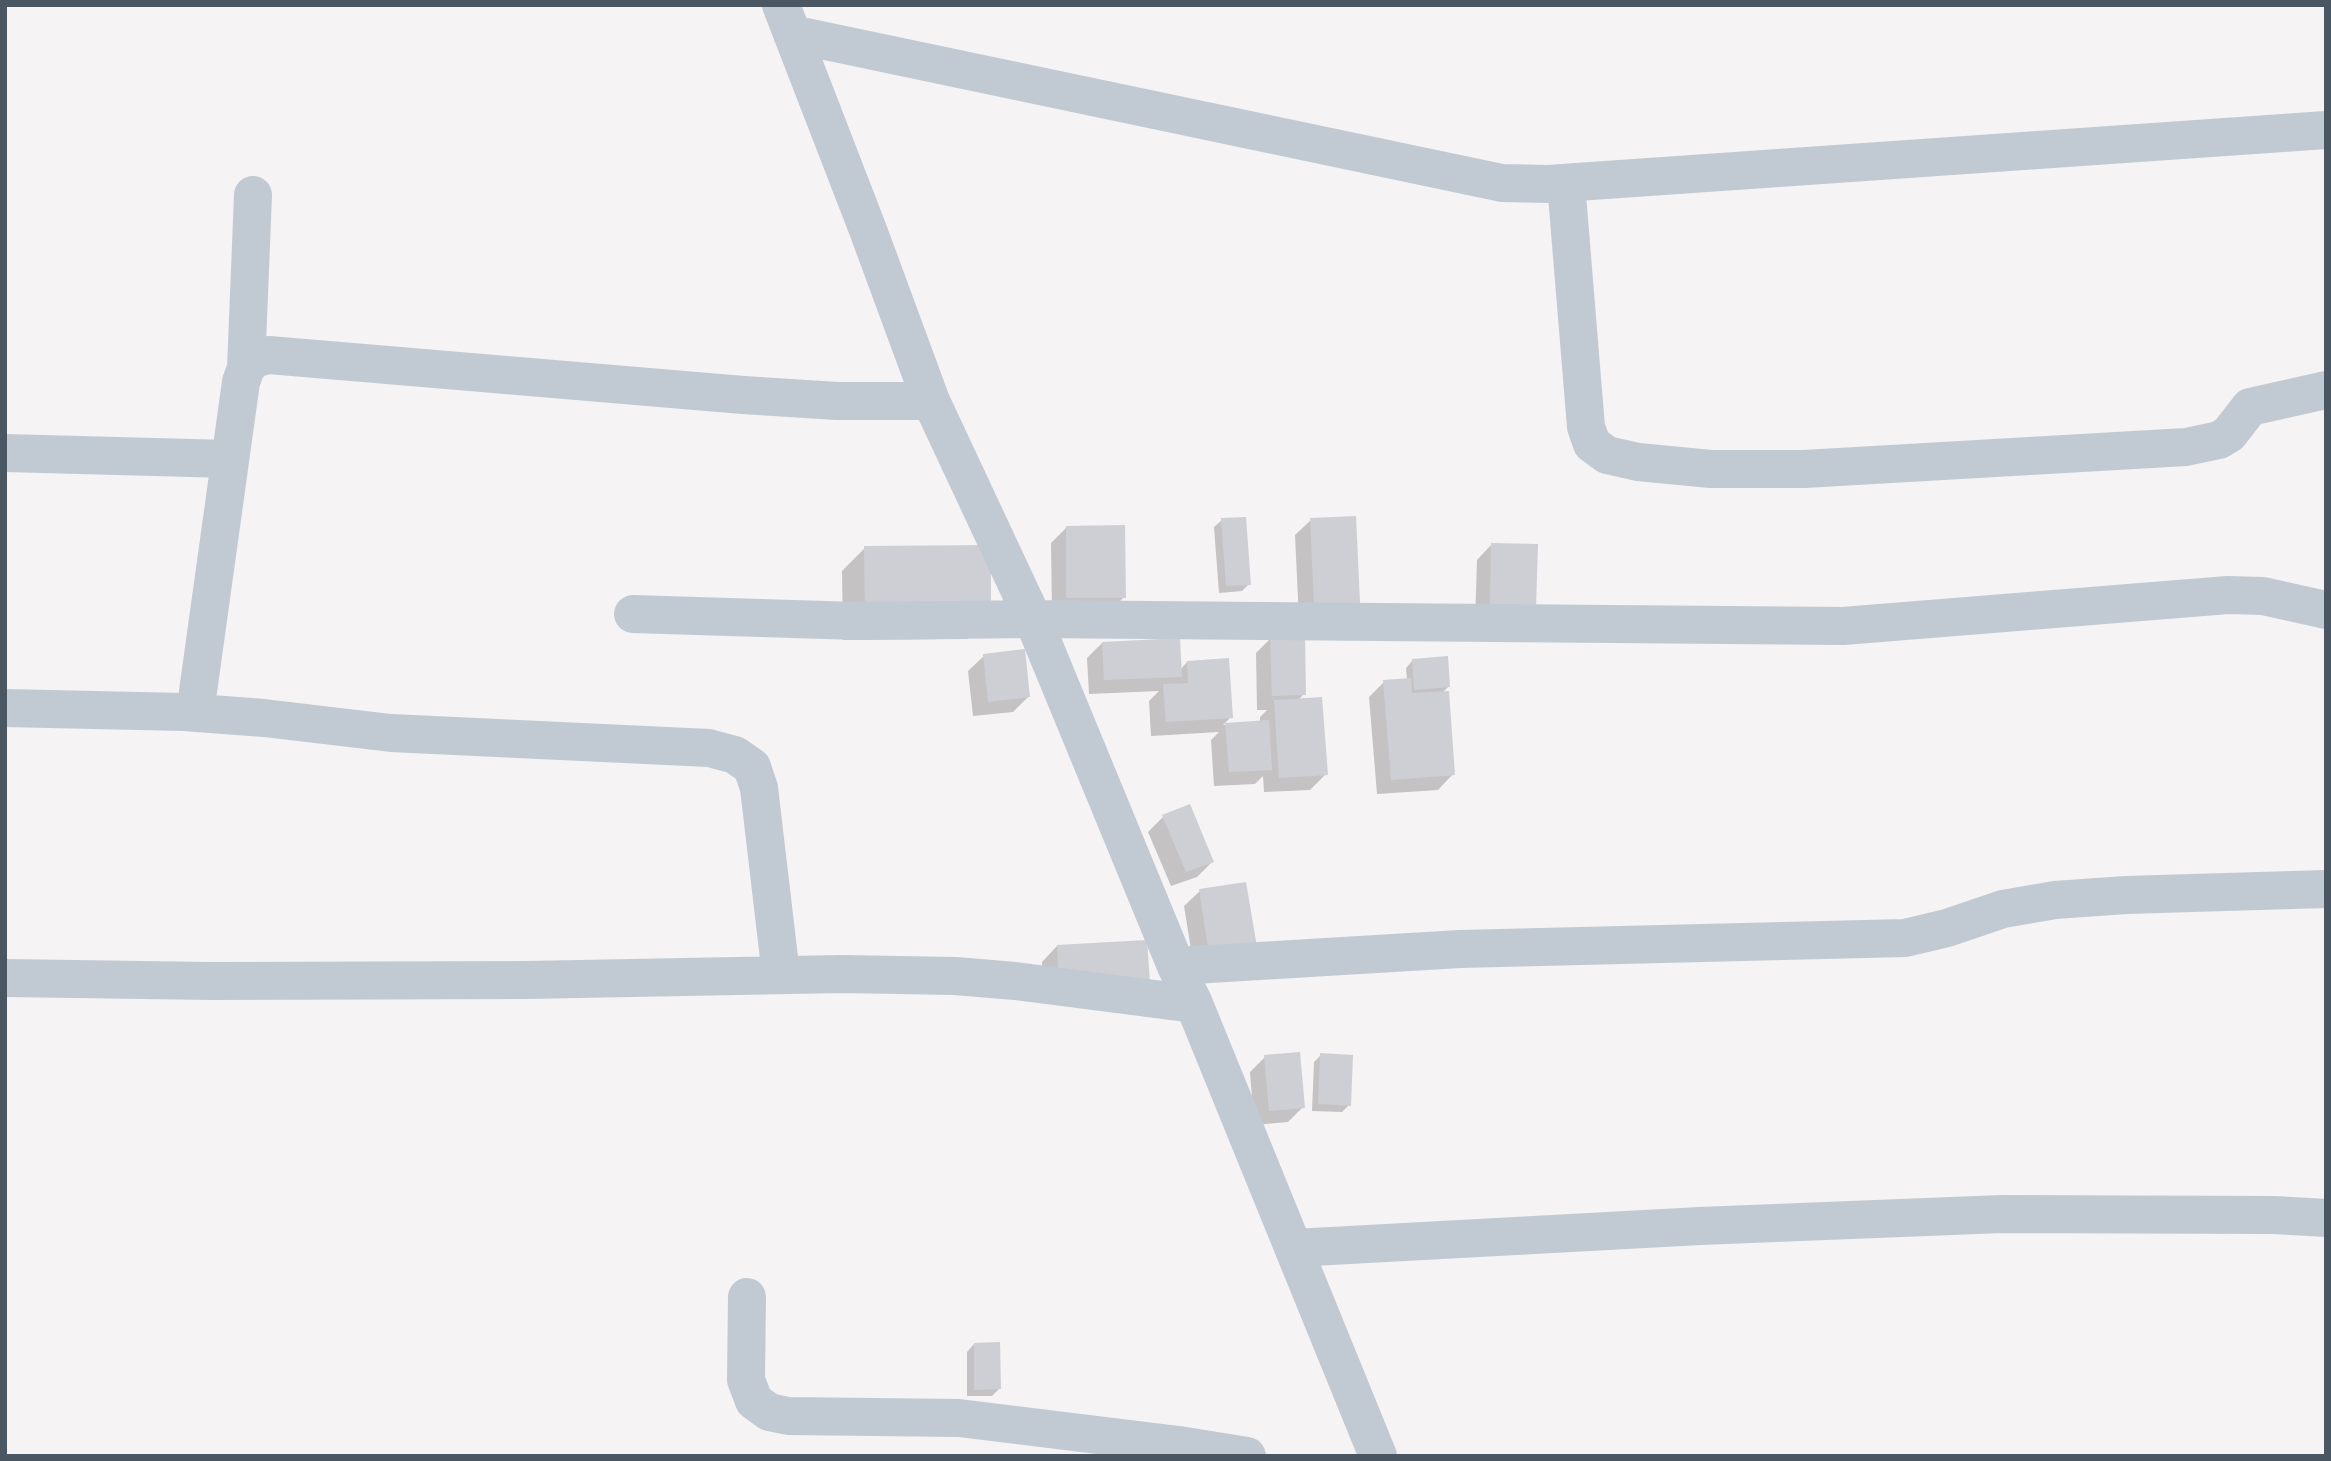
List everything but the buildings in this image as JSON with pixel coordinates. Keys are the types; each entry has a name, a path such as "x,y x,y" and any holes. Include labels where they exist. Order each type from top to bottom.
{"street":[{"path":"787,20 1502,184 1566,183 2326,130"},
{"path":"787,20 931,401 1033,619 1194,1004 1378,1456"},
{"path":"1566,183 1586,427 1592,444 1607,455 1638,462 1710,469 1804,468 2186,447 2219,440 2229,434 2250,407 2326,390"},
{"path":"195,713 229,459 241,383 246,368 253,195"},
{"path":"246,368 254,359 269,355 743,395 837,401 931,401"},
{"path":"5,453 229,459"},
{"path":"633,614 857,621 1033,619 1843,626 2228,595 2263,596 2326,610"},
{"path":"5,708 195,713 391,733 709,748 735,755 752,767 759,788 780,975"},
{"path":"1176,966 1460,949 1905,938 1947,929 2003,909 2055,900 2126,895 2326,889"},
{"path":"5,978 239,981 527,980 842,974 955,976 1194,1004"},
{"path":"1294,1248 1700,1226 2001,1214 2274,1215 2326,1218"},
{"path":"747,1297 746,1380 754,1401 769,1412 788,1416 959,1418 1247,1456"}]}
